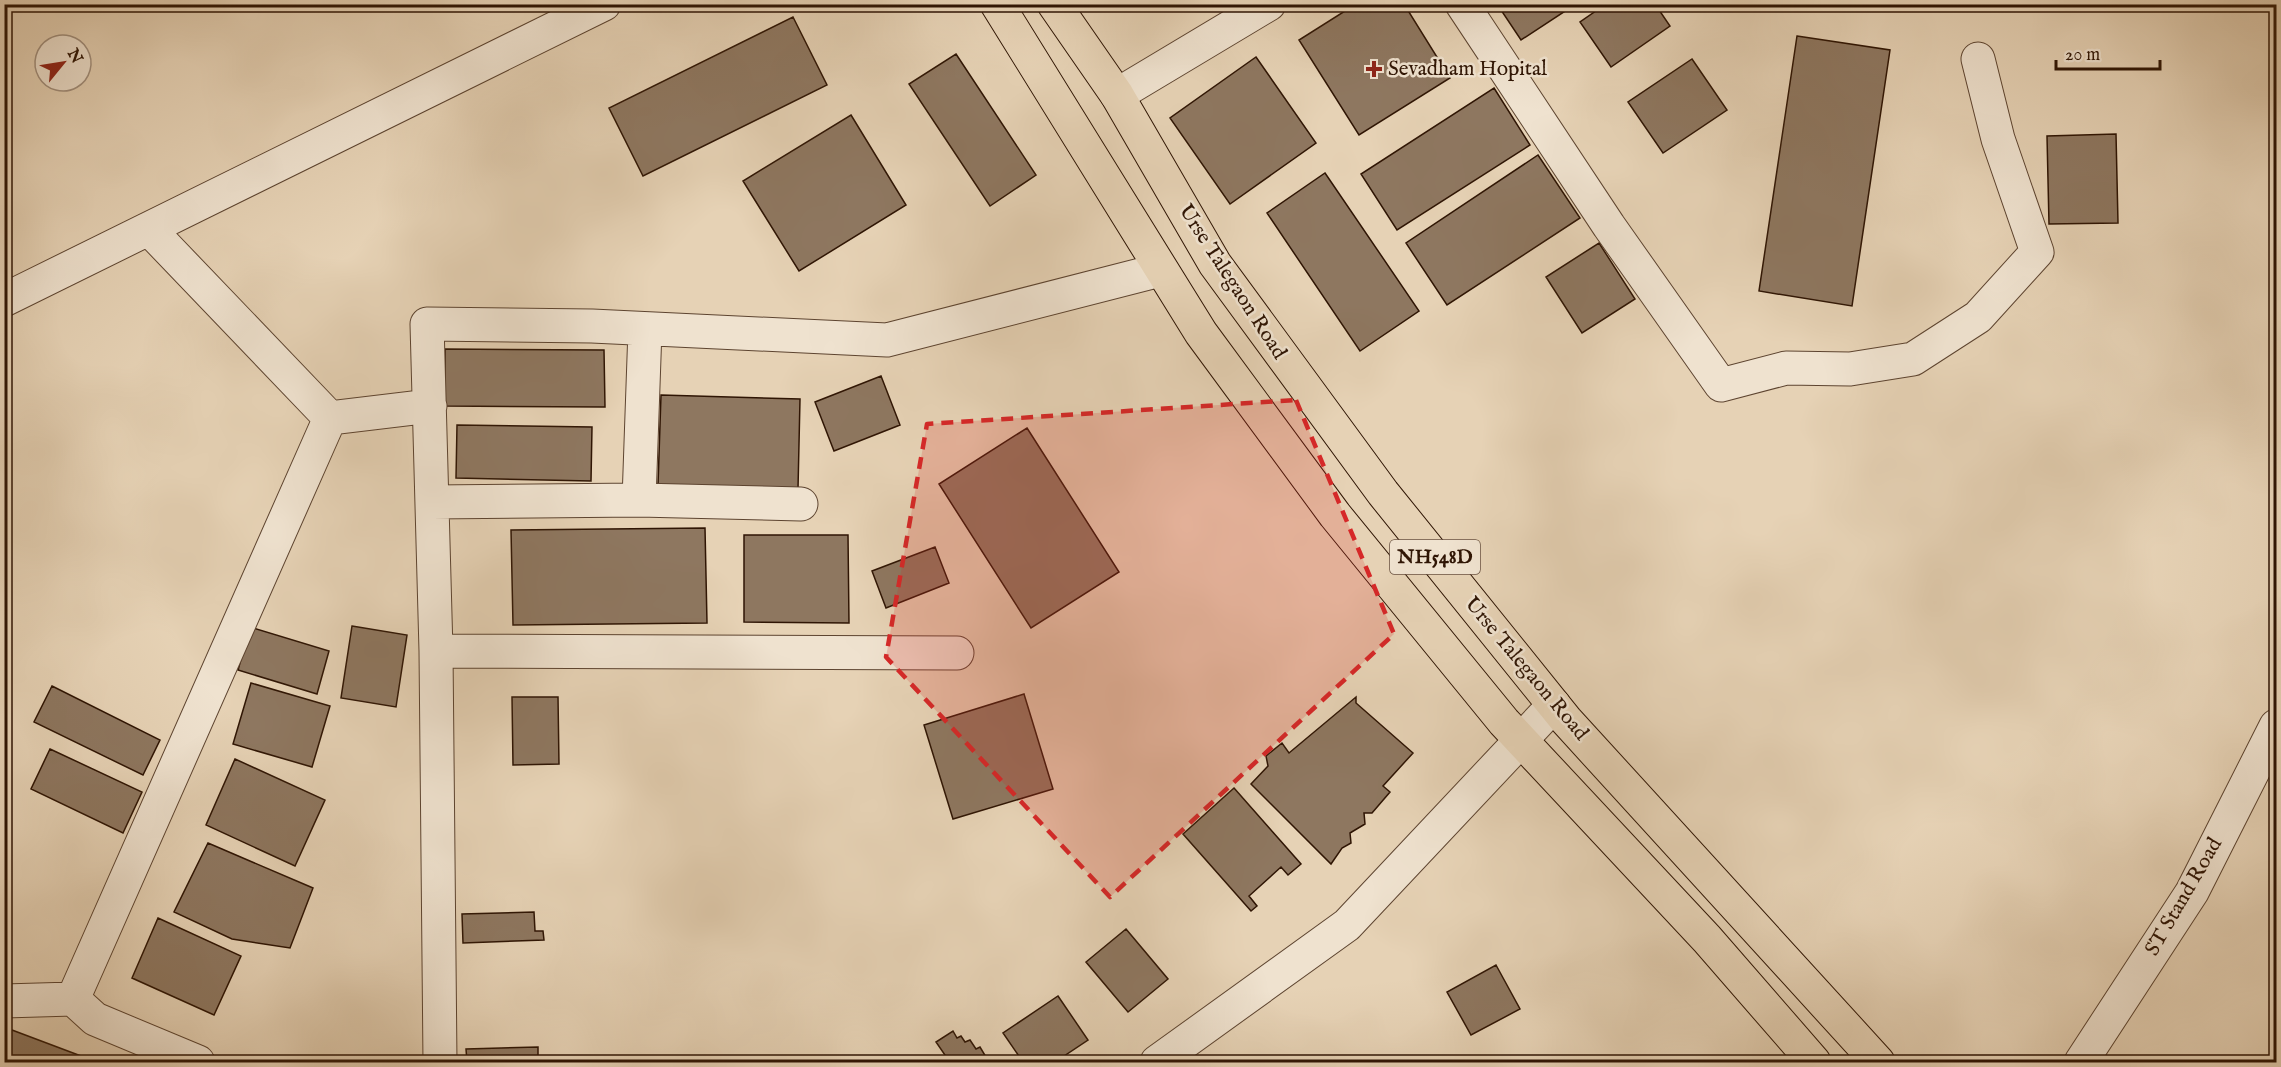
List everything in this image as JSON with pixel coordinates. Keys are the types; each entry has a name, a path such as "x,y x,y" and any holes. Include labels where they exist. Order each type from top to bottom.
{"highway":[{"name":"NH548D","path":"997,4 1200,333 1335,515 1522,741 1707,939 1814,1062"},
{"name":"Urse Talegaon Road","path":"1054,4 1117,95 1215,264 1383,494 1554,705 1878,1062"}],"street":[{"path":"4,300 604,4"},
{"path":"1117,95 1269,4"},
{"path":"1462,4 1609,226 1721,385 1786,368 1850,369 1913,358 1978,317 2037,252 1998,139 1978,59"},
{"path":"149,229 330,418"},
{"path":"440,1062 436,651 427,324 645,329 887,340 1160,270"},
{"path":"639,500 645,329"},
{"path":"330,418 430,405"},
{"path":"73,999 330,418"},
{"path":"432,502 639,500 801,504"},
{"path":"436,651 957,653"},
{"path":"1157,1062 1347,925 1554,705"},
{"name":"ST Stand Road","path":"2081,1062 2192,892 2277,726"},
{"path":"4,1001 73,999 95,1019 198,1062"}],"highlighted area":[{"path":"1296,400 1394,634 1110,897 886,657 927,424"}],"building":[{"path":"1356,4 1404,4 1450,78 1359,135 1299,40"},
{"path":"1497,4 1576,4 1521,40"},
{"path":"1606,4 1655,4 1670,26 1611,67 1580,22"},
{"path":"793,17 827,85 643,176 609,108"},
{"path":"1797,36 1890,50 1852,306 1759,291"},
{"path":"956,54 1036,175 990,206 909,84"},
{"path":"1256,57 1316,143 1230,204 1170,118"},
{"path":"1692,59 1727,110 1663,153 1628,102"},
{"path":"1494,88 1530,145 1397,230 1361,174"},
{"path":"851,115 906,205 799,271 743,181"},
{"path":"2116,134 2118,223 2049,224 2047,136"},
{"path":"1538,155 1580,218 1447,305 1406,243"},
{"path":"1325,173 1419,311 1360,351 1267,213"},
{"path":"2276,195 2276,275 2271,274"},
{"path":"1599,243 1635,299 1582,333 1546,277"},
{"path":"445,349 604,350 605,407 445,406"},
{"path":"881,376 900,425 834,451 815,402"},
{"path":"661,395 800,399 798,489 658,485"},
{"path":"457,425 592,427 591,481 456,478"},
{"path":"1027,428 1119,572 1031,628 939,484"},
{"path":"705,528 707,623 513,625 511,530"},
{"path":"744,535 848,535 849,623 744,622"},
{"path":"935,547 949,583 886,608 872,571"},
{"path":"352,626 407,635 396,707 341,698"},
{"path":"250,627 329,651 317,694 238,670"},
{"path":"251,683 330,706 312,767 233,744"},
{"path":"52,686 160,740 143,775 34,722"},
{"path":"1024,694 1053,789 953,819 924,725"},
{"path":"512,697 558,697 559,764 513,765"},
{"path":"1356,697 1356,703 1413,753 1383,786 1390,792 1372,813 1364,813 1365,824 1350,833 1351,843 1342,848 1331,864 1251,784 1268,766 1266,756 1282,743 1289,753"},
{"path":"50,749 142,792 123,833 31,789"},
{"path":"235,759 325,800 295,866 206,825"},
{"path":"1234,788 1301,864 1288,875 1281,867 1249,896 1257,906 1251,911 1183,834"},
{"path":"208,843 313,888 290,948 232,939 174,912"},
{"path":"534,912 535,931 543,931 544,940 463,943 462,914"},
{"path":"158,918 241,956 214,1015 132,978"},
{"path":"1126,929 1168,979 1128,1012 1086,962"},
{"path":"1496,965 1520,1009 1471,1035 1447,992"},
{"path":"1058,996 1088,1040 1055,1062 1023,1062 1003,1033"},
{"path":"4,1027 97,1062 4,1062"},
{"path":"953,1031 957,1038 961,1036 965,1042 970,1040 976,1049 980,1047 989,1062 933,1062 945,1055 936,1042"},
{"path":"538,1047 538,1062 467,1062 466,1049"}],"place":[{"name":"Sevadham Hopital","path":"1374,69"}]}
